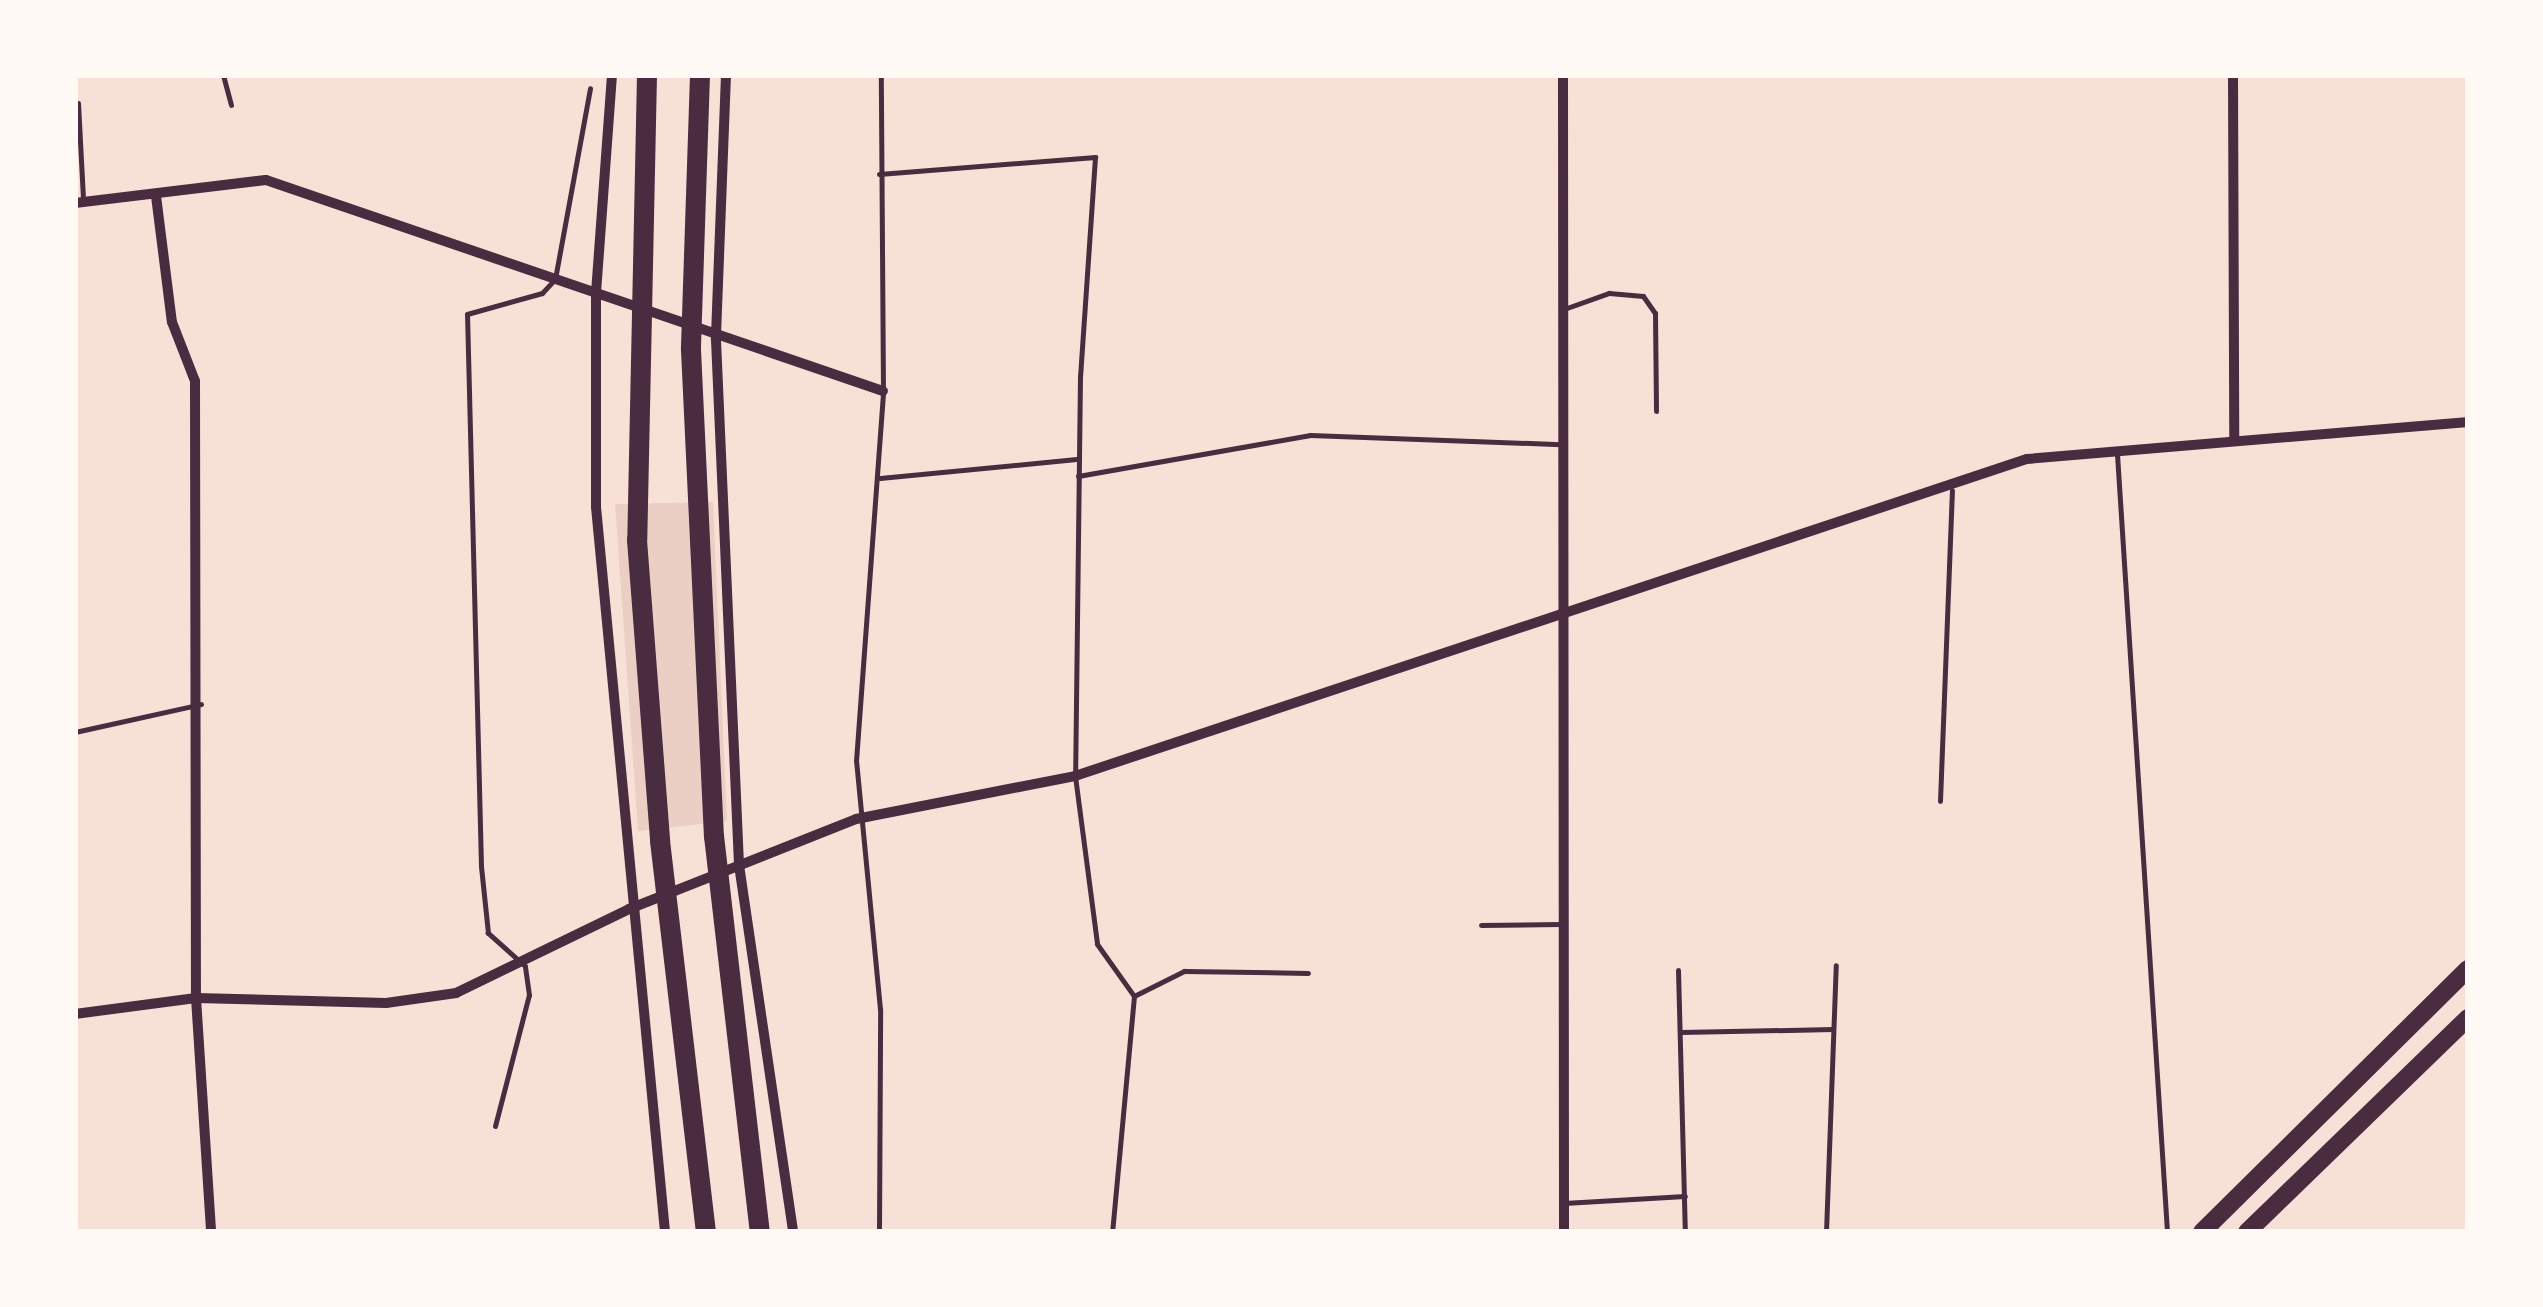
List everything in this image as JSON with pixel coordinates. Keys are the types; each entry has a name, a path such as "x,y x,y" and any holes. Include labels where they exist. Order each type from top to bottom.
{"highway":[{"path":"647,75 636,540 660,841 706,1232"},
{"path":"700,75 691,350 714,836 760,1232"}],"main road":[{"path":"2202,1232 2468,969"},
{"path":"2247,1232 2468,1018"}],"street":[{"path":"612,75 596,294 596,507 630,909 665,1232"},
{"path":"726,75 716,340 739,865 793,1232"},
{"path":"1563,75 1564,1232"},
{"path":"2233,75 2234,439"},
{"path":"79,203 266,180 596,294 716,340 883,392"},
{"path":"156,196 172,322 194,381 201,704 196,998 211,1232"},
{"path":"75,1014 196,998 386,1003 456,993 525,966 630,909 856,819 1076,776 1952,490 2027,459 2468,422"}],"lane":[{"path":"224,75 232,105"},
{"path":"879,1232 880,1009 856,819 883,392 881,75"},
{"path":"495,1126 529,995 525,966 488,933 480,866 467,314 542,293 555,280 590,88"},
{"path":"78,103 79,203"},
{"path":"879,174 1095,157 1078,476 1076,776 1096,944 1134,996 1112,1232"},
{"path":"1564,309 1609,293 1643,296 1655,313 1656,411"},
{"path":"1078,476 1310,435 1564,444"},
{"path":"2116,450 2168,1232"},
{"path":"880,478 1079,459"},
{"path":"1940,801 1952,490"},
{"path":"75,732 201,704"},
{"path":"1481,926 1564,924"},
{"path":"1826,1232 1836,966"},
{"path":"1678,970 1686,1232"},
{"path":"1134,996 1184,971 1308,973"},
{"path":"1680,1032 1833,1029"},
{"path":"1564,1203 1684,1196"}],"shaded area":[{"path":"713,502 727,821 638,831 615,504"}]}
